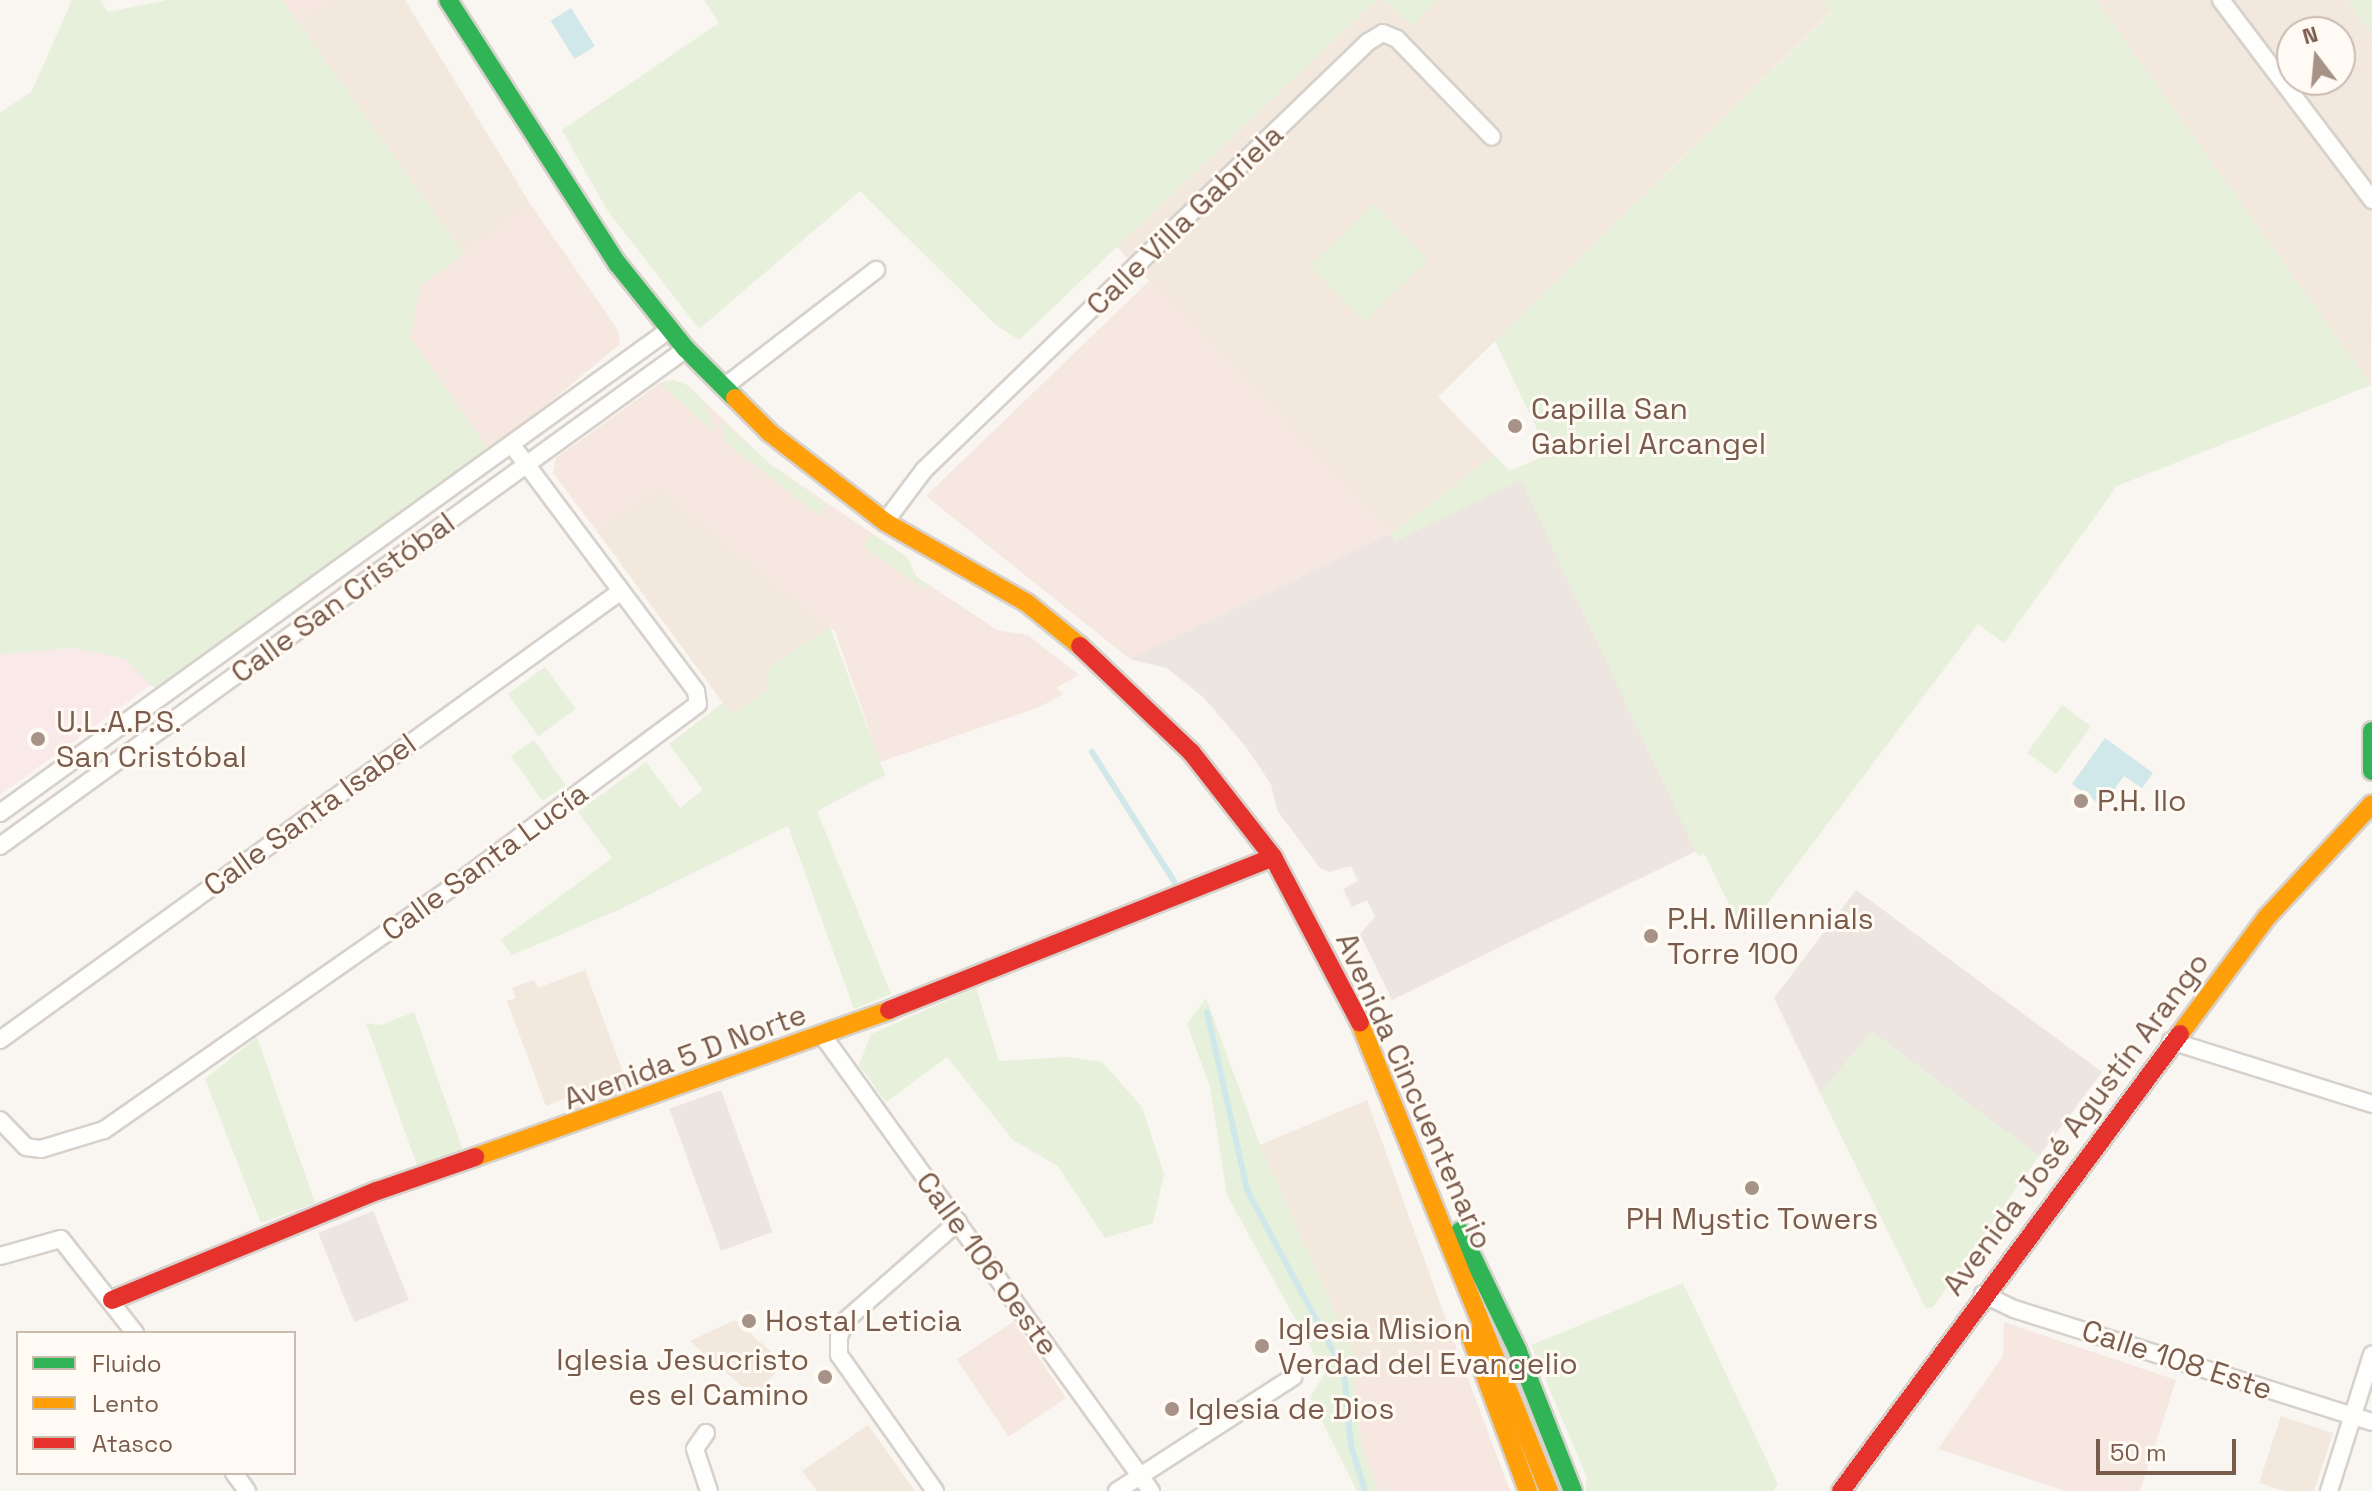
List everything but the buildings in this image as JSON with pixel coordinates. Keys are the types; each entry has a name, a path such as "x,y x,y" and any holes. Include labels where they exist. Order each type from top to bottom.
{"main road":[{"name":"Avenida Cincuentenario","path":"448,0 601,239 686,349 770,433 885,522 1027,603 1113,673 1191,752 1273,857 1368,1038 1549,1491"},
{"path":"2372,731 2372,771"},
{"name":"Avenida José Agustín Arango","path":"1841,1491 2171,1041 2267,917 2372,804"},
{"name":"Avenida 5 D Norte","path":"112,1300 377,1191 823,1036 1244,873 1273,857"},
{"path":"1434,1198 1441,1254 1528,1491"},
{"path":"1434,1198 1469,1243 1573,1491"}],"street":[{"path":"2221,0 2372,200"},
{"name":"Calle Villa Gabriela","path":"885,522 924,470 1368,42 1383,33 1397,39 1492,137"},
{"path":"724,387 876,270"},
{"name":"Calle San Cristóbal","path":"0,813 669,330"},
{"name":"Calle San Cristóbal","path":"0,846 686,349"},
{"name":"Calle Santa Lucía","path":"0,1120 26,1147 41,1149 104,1130 683,721 698,704 696,691 512,445"},
{"name":"Calle Santa Isabel","path":"0,1040 621,591"},
{"name":"Calle 106 Oeste","path":"823,1036 1151,1491"},
{"path":"2171,1041 2372,1104"},
{"path":"935,1491 839,1355 839,1337 846,1320 958,1222"},
{"path":"0,1256 61,1239 134,1331"},
{"name":"Calle 108 Este","path":"1983,1294 2014,1309 2372,1422"},
{"path":"2329,1491 2372,1355"},
{"path":"1117,1491 1293,1377"},
{"path":"706,1433 695,1449 709,1491"}],"shaded area":[{"path":"282,0 329,0 297,22"},
{"path":"329,0 405,0 531,205 464,254 297,22"},
{"path":"1376,0 1384,0 1412,25 1438,0 1821,0 1832,11 1438,397 1494,455 1391,533 1117,247"},
{"path":"2096,0 2347,0 2372,35 2371,385"},
{"path":"531,205 618,330 620,344 490,452 410,337 420,285"},
{"path":"1150,280 1391,533 1130,659 926,496"},
{"path":"673,380 687,385 770,464 907,557 917,577 997,630 1028,635 1079,675 1056,688 1063,694 1040,707 880,762 835,631 658,487 596,530 553,473 556,458 660,383"},
{"path":"1521,480 1696,851 1392,1000 1360,934 1375,917 1367,900 1352,907 1343,889 1358,881 1351,866 1329,872 1320,868 1277,810 1271,784 1246,747 1204,698 1167,668 1130,659 1391,533 1395,541"},
{"path":"658,487 830,627 769,668 767,689 732,715 596,530"},
{"name":"U.L.A.P.S. San Cristóbal","path":"74,648 126,659 152,684 0,795 0,654"},
{"path":"1856,890 2102,1072 2039,1156 1872,1032 1820,1093 1774,998"},
{"path":"585,970 630,1091 574,1112 569,1097 546,1106 507,1001 516,998 512,988 534,980 538,988"},
{"path":"721,1090 773,1232 721,1251 669,1109"},
{"path":"1367,1100 1453,1339 1364,1376 1260,1145"},
{"path":"373,1211 409,1300 354,1322 318,1233"},
{"path":"735,1320 784,1363 754,1397 690,1341"},
{"path":"1014,1321 1066,1398 1009,1437 957,1360"},
{"path":"2004,1322 2176,1380 2140,1491 2065,1491 1938,1449 2003,1356"},
{"path":"1453,1339 1510,1491 1378,1491 1362,1448 1354,1379"},
{"path":"2281,1416 2333,1433 2314,1491 2285,1491 2259,1483"},
{"path":"868,1425 915,1491 817,1491 802,1471"}],"green space":[{"path":"72,0 100,0 108,12 167,0 282,0 464,254 420,286 410,337 490,452 157,691 126,659 74,648 0,654 0,113 32,91"},
{"path":"704,0 1376,0 1019,340 997,326 860,191 699,329 607,210 562,130 719,23"},
{"path":"1384,0 1438,0 1412,26"},
{"path":"1821,0 2096,0 2371,385 2117,486 2004,643 1978,624 1744,935 1704,853 1698,856 1521,481 1395,541 1391,533 1494,455 1510,471 1549,454 1495,341 1832,12"},
{"path":"2347,0 2372,0 2372,35"},
{"path":"1374,204 1428,260 1364,322 1310,266"},
{"path":"673,380 687,385 707,405 714,432 660,383"},
{"path":"721,420 770,464 826,505 819,515 727,444"},
{"path":"871,534 907,557 916,577 929,585 927,590 864,547"},
{"path":"830,627 885,775 817,811 891,994 854,1009 788,826 616,911 512,955 501,940 612,858 578,812 646,762 680,808 703,790 669,744 723,703 732,715 767,689 769,668"},
{"path":"545,667 576,709 538,736 508,694"},
{"path":"2062,705 2091,726 2056,774 2027,753"},
{"path":"534,740 566,785 543,801 511,756"},
{"path":"976,988 999,1061 1068,1057 1102,1062 1142,1107 1164,1174 1153,1223 1105,1238 1058,1166 1013,1140 947,1057 886,1102 859,1065 871,1034"},
{"path":"1206,998 1260,1145 1364,1376 1354,1380 1362,1448 1378,1491 1357,1491 1310,1397 1325,1373 1227,1195 1210,1087 1187,1024"},
{"path":"414,1012 464,1153 418,1168 366,1023 381,1025"},
{"path":"1872,1032 2039,1156 1933,1307 1926,1309 1820,1093"},
{"path":"257,1037 315,1203 261,1223 205,1079"},
{"path":"1683,1283 1778,1484 1772,1491 1585,1491 1587,1478 1531,1345"}],"water":[{"path":"571,8 595,46 574,59 551,21"},
{"path":"2105,738 2153,773 2142,788 2124,776 2102,806 2072,784"}],"waterway":[{"path":"1092,752 1174,881"},
{"path":"1207,1012 1247,1190 1344,1372 1351,1446 1365,1491"}],"traffic: fast":[{"path":"448,0 617,263 686,349 735,398"},
{"path":"2372,731 2372,771"},
{"path":"1460,1231 1517,1349 1573,1491"}],"traffic: slow":[{"path":"735,398 770,433 885,522 1027,603 1080,646"},
{"path":"2180,1034 2267,917 2372,804"},
{"path":"475,1157 889,1010"},
{"path":"1360,1023 1549,1491"},
{"path":"1470,1335 1528,1491"}],"traffic: jam":[{"path":"1080,646 1191,752 1273,857 1360,1023"},
{"path":"889,1010 1273,857"},
{"path":"1841,1491 2180,1034"},
{"path":"112,1300 377,1191 475,1157"}],"place":[{"name":"Capilla San Gabriel Arcangel","path":"1515,426"},
{"name":"U.L.A.P.S. San Cristóbal","path":"38,739"},
{"name":"P.H. Ilo","path":"2081,801"},
{"name":"P.H. Millennials Torre 100","path":"1651,936"},
{"name":"PH Mystic Towers","path":"1752,1188"},
{"name":"Hostal Leticia","path":"749,1321"},
{"name":"Iglesia Mision Verdad del Evangelio","path":"1262,1346"},
{"name":"Iglesia Jesucristo es el Camino","path":"825,1377"},
{"name":"Iglesia de Dios","path":"1172,1409"}]}
